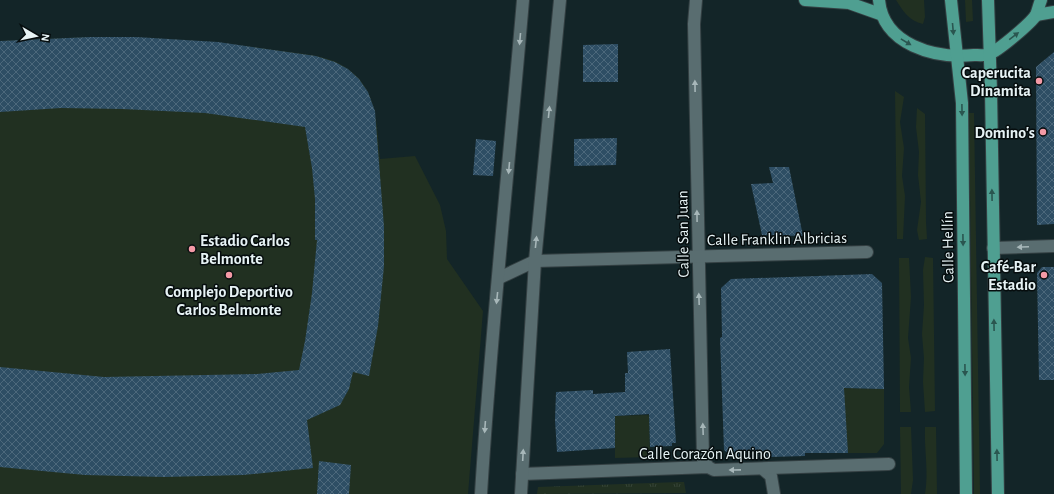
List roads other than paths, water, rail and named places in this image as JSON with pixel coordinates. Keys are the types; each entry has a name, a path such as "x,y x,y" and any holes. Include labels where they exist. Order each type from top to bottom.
{"main road":[{"path":"805,0 849,3 880,14 897,36 920,49 955,57 990,54 1022,29 1036,14 1041,0"},
{"path":"879,0 880,14"},
{"name":"Calle Hellín","path":"951,0 955,57 962,103 966,494"},
{"path":"988,0 998,494"},
{"path":"1036,14 1054,12"}],"street":[{"path":"480,494 487,398 523,0"},
{"path":"521,494 535,261 560,0"},
{"name":"Calle San Juan","path":"696,0 694,24 698,255 704,459 708,466"},
{"path":"993,248 1054,246"},
{"name":"Calle Franklin Albricias","path":"499,278 535,261 698,255 867,252"},
{"name":"Calle Corazón Aquino","path":"522,474 708,466 714,470 764,470 889,464"},
{"path":"764,470 771,476 774,494"}],"place":[{"name":"Caperucita Dinamita","path":"1039,81"},
{"name":"Domino's","path":"1043,132"},
{"name":"Estadio Carlos Belmonte","path":"192,249"},
{"name":"Complejo Deportivo Carlos Belmonte","path":"229,275"},
{"name":"Café-Bar Estadio","path":"1044,275"}]}
